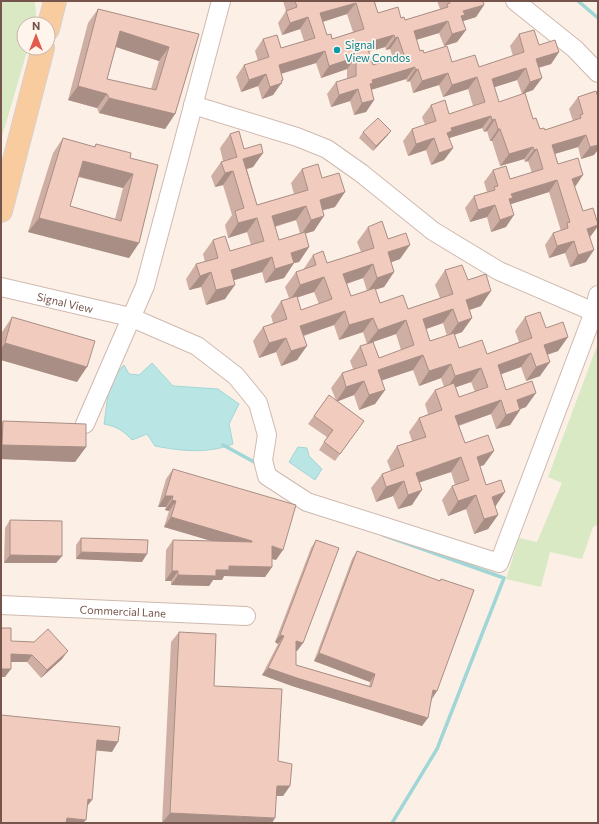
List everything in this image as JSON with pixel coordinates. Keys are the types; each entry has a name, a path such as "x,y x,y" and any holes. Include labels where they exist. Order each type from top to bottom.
{"main road":[{"path":"51,16 55,1"},
{"path":"1,211 41,56"}],"street":[{"path":"85,424 130,317 145,286 221,1"},
{"path":"515,1 575,48 598,73"},
{"path":"193,105 298,137 327,149 361,173 433,231 498,271 596,303"},
{"name":"Signal View","path":"1,287 130,317 197,346 236,376 258,404 267,435 263,460 267,476 307,502 499,563 596,303"},
{"name":"Commercial Lane","path":"1,605 246,616"}],"green space":[{"path":"1,1 35,1 36,16 16,16 16,56 26,56 1,140"},
{"path":"598,343 598,525 593,527 582,559 550,552 541,587 506,579 519,538 537,542 562,483 548,477"}],"water":[{"path":"152,363 173,386 218,389 239,404 229,424 233,444 214,449 194,451 165,448 155,446 147,434 132,440 120,429 104,424 109,392 118,372 124,365 129,374 139,375"},
{"path":"298,447 307,448 309,456 322,469 315,480 289,462"}],"building":[{"path":"295,1 374,1 378,13 398,7 401,18 404,17 405,20 448,7 447,4 450,3 450,1 483,1 484,5 463,11 465,15 461,16 466,30 452,34 448,21 414,31 420,51 423,50 424,53 447,46 452,62 475,55 479,67 524,52 519,34 534,30 539,45 555,40 559,52 536,59 542,78 530,82 526,68 492,79 499,102 525,93 533,119 536,118 540,129 544,128 545,130 581,118 580,115 583,114 578,97 596,91 598,97 598,145 590,147 586,135 552,145 558,164 578,158 583,175 572,179 583,211 593,208 598,224 587,229 594,250 578,255 574,241 557,246 553,233 568,228 567,223 570,222 557,180 511,194 513,198 509,199 514,215 500,220 495,205 478,210 474,196 495,190 494,187 498,186 493,170 506,166 510,179 543,169 537,149 534,150 533,147 509,154 500,129 498,129 495,119 492,120 491,116 451,128 452,131 447,133 453,148 439,153 434,138 416,144 412,129 436,121 431,105 445,100 449,114 485,102 477,77 452,85 448,73 422,81 418,69 415,70 415,67 372,80 373,83 370,84 374,100 362,103 358,89 339,95 336,82 356,76 356,57 329,66 325,51 279,65 283,80 281,81 282,83 270,87 266,74 249,80 244,65 269,57 263,39 277,35 281,48 315,38 308,17 290,23 286,11 297,7","holes":["356,3 364,29 332,39 331,34 327,35 320,13","394,35 395,38 398,37 404,55 373,65 366,43"]},
{"path":"98,9 199,34 175,114 109,98 107,94 78,86","holes":["120,31 169,47 156,90 107,79"]},
{"path":"378,118 391,131 376,146 363,132"},
{"path":"239,131 244,149 261,144 263,153 243,159 257,205 308,190 302,169 318,164 322,178 339,173 345,192 320,200 324,216 311,220 306,206 272,216 279,240 305,232 309,247 291,253 294,263 275,269 272,257 231,270 235,285 216,290 211,272 200,276 196,264 218,258 213,240 225,236 230,251 264,241 257,218 238,223 235,211 244,208 233,171 225,173 221,162 237,157 230,134"},
{"path":"63,138 95,147 96,144 131,153 130,158 158,165 139,243 39,218","holes":["83,161 133,174 121,221 70,206"]},
{"path":"382,221 388,239 406,233 410,245 388,252 394,272 377,278 373,264 343,274 351,296 375,288 380,303 403,295 408,309 453,294 445,270 462,265 468,280 486,274 491,291 466,300 472,318 458,323 453,309 423,319 430,341 454,333 459,348 482,340 487,354 532,338 525,317 540,312 546,328 563,322 568,337 544,345 550,362 536,367 531,353 498,365 506,390 532,381 536,393 517,400 520,410 506,415 501,400 455,416 465,443 488,435 494,451 477,457 486,485 501,480 505,492 492,497 498,515 484,519 476,495 458,501 452,486 469,480 461,457 416,473 422,490 408,495 404,481 386,487 382,474 404,466 397,446 426,437 419,418 442,410 435,390 454,383 459,397 488,387 481,368 455,376 451,364 429,371 423,355 378,370 385,390 369,395 364,381 346,387 342,373 367,365 360,346 373,342 379,358 414,345 406,320 378,330 373,318 349,325 345,311 300,326 307,346 291,351 286,338 269,343 263,327 287,319 281,301 297,296 301,310 332,299 324,277 300,285 296,272 316,265 313,255 323,251 327,263 374,248 368,227"},
{"path":"12,317 95,341 87,367 5,343"},
{"path":"329,395 364,421 340,454 324,442 333,430 314,416"},
{"path":"3,421 86,424 86,447 2,445"},
{"path":"173,469 296,505 283,550 272,546 272,567 229,566 229,570 216,570 216,576 178,575 178,571 172,571 173,540 252,542 171,517 176,501 172,500 173,496 165,496"},
{"path":"10,520 62,521 62,556 10,555"},
{"path":"81,538 148,540 147,554 81,552"},
{"path":"316,540 339,548 303,643 296,641 296,665 371,687 375,674 319,653 357,551 440,581 441,579 474,590 437,691 433,690 428,718 268,668 284,636 280,635"},
{"path":"1,628 11,628 11,641 34,642 48,629 68,651 47,670 32,655 11,654 11,669 1,669"},
{"path":"179,632 216,634 214,686 282,689 278,761 292,764 290,786 277,786 275,818 170,813"},
{"path":"1,715 120,727 118,742 97,740 92,800 88,799 86,820 67,818 66,823 1,823"}],"waterway":[{"path":"578,1 598,18"},
{"path":"223,445 258,464"},
{"path":"383,535 504,578 437,749 392,823"}],"place":[{"name":"Signal View Condos","path":"337,50"}]}
